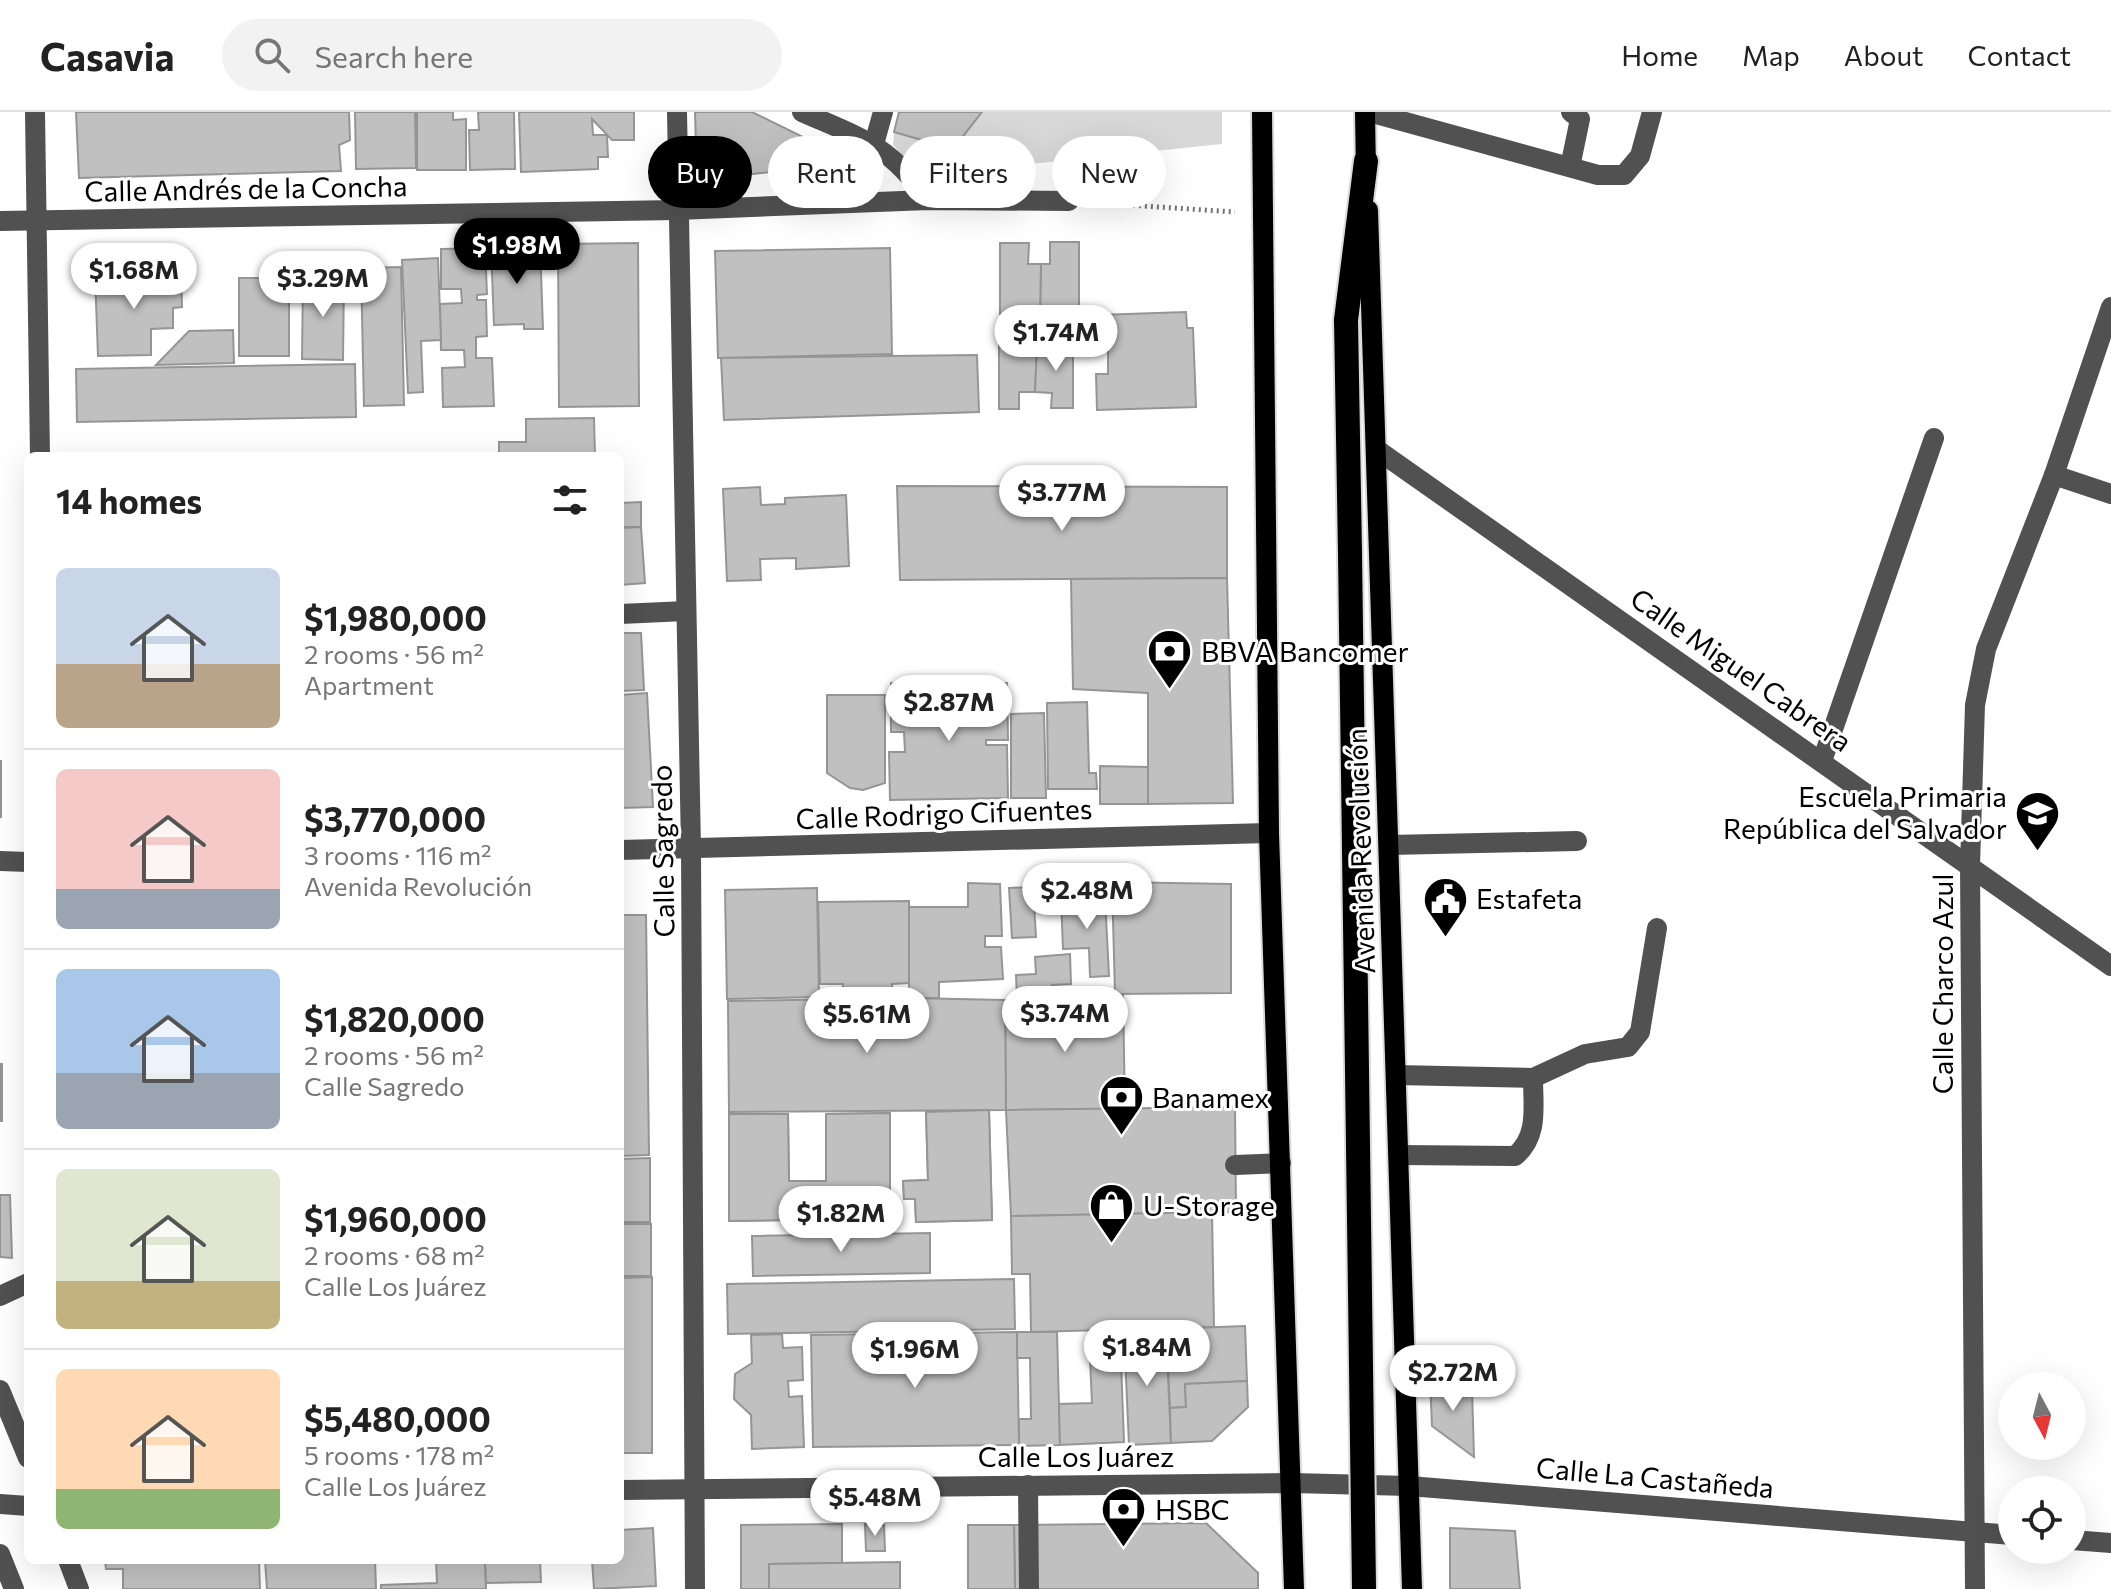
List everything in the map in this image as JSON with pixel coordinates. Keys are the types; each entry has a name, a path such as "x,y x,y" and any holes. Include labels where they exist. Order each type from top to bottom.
{"highway":[{"path":"1364,1589 1346,320 1366,161"}],"main road":[{"path":"1262,112 1269,833 1293,1483 1294,1589"},
{"name":"Avenida Revolución","path":"1367,112 1366,161 1412,1589"}],"street":[{"path":"35,112 40,452"},
{"name":"Calle Sagredo","path":"677,112 691,849 695,1589"},
{"path":"802,112 856,136"},
{"path":"876,136 883,112"},
{"path":"1367,112 1598,175 1624,175 1640,156 1652,112"},
{"path":"1570,167 1580,119 1571,112"},
{"name":"Calle Andrés de la Concha","path":"0,221 677,210 900,201"},
{"name":"Calle Charco Azul","path":"1975,1589 1970,865 1975,705 1986,649 2054,475 2111,307"},
{"path":"1822,761 1934,438"},
{"name":"Calle Miguel Cabrera","path":"1376,449 2111,966"},
{"path":"2054,475 2111,494"},
{"path":"624,614 686,611"},
{"name":"Calle Rodrigo Cifuentes","path":"624,850 1269,833"},
{"path":"1389,845 1577,841"},
{"path":"0,861 24,862"},
{"path":"1396,1075 1533,1078 1585,1054 1628,1047 1640,1032 1657,928"},
{"path":"1399,1155 1515,1156 1526,1146 1532,1133 1533,1078"},
{"path":"1235,1165 1281,1163"},
{"path":"0,1296 24,1285"},
{"path":"0,1390 24,1448"},
{"name":"Calle Los Juárez","path":"624,1490 1293,1483"},
{"name":"Calle La Castañeda","path":"1293,1483 1409,1486 1998,1534"},
{"path":"1028,1485 1029,1589"},
{"path":"0,1504 24,1506"},
{"path":"2086,1541 2111,1543"},
{"path":"0,1554 14,1589"},
{"path":"70,1564 79,1589"}],"path":[{"path":"1166,207 1264,214"}],"shaded area":[{"path":"982,112 1222,112 1222,144 1166,150 1166,136 1052,136 1052,162 1036,163 1036,136 963,136"},
{"path":"894,132 908,136 900,136 900,153 893,145"}],"building":[{"path":"76,112 349,112 350,140 339,145 341,171 79,178"},
{"path":"355,112 415,112 416,168 356,169"},
{"path":"417,112 453,112 453,120 466,119 466,170 417,170"},
{"path":"478,112 514,112 515,169 470,170 469,130 479,130"},
{"path":"519,112 634,112 634,140 612,140 592,119 593,135 607,135 608,157 598,157 598,169 521,172"},
{"path":"695,112 752,112 801,136 768,136 768,172 752,174 752,136 696,136"},
{"path":"899,112 982,112 963,136 908,136 894,132"},
{"path":"1050,242 1079,242 1079,314 1040,314 1041,264 1050,264"},
{"path":"638,243 639,406 559,407 558,244"},
{"path":"1000,243 1029,243 1028,264 1041,264 1040,314 1000,314"},
{"path":"540,244 543,329 524,329 524,324 494,325 491,246"},
{"path":"485,248 487,294 477,295 477,300 486,300 487,336 476,337 476,358 492,358 494,406 443,407 442,368 465,367 464,350 441,350 440,304 462,303 461,289 441,289 441,249"},
{"path":"890,248 892,354 718,358 715,251"},
{"path":"438,258 441,340 421,341 423,392 408,393 402,260"},
{"path":"401,267 404,405 364,406 361,268"},
{"path":"181,273 182,307 173,308 173,328 151,329 151,355 98,356 95,275"},
{"path":"239,278 289,278 289,356 239,356"},
{"path":"303,279 344,279 343,360 302,359"},
{"path":"1186,312 1187,328 1193,328 1196,407 1097,410 1096,374 1108,374 1108,347 1099,348 1098,315"},
{"path":"233,330 234,363 156,365 189,331"},
{"path":"999,339 1019,339 1019,346 1037,346 1035,392 1019,392 1019,409 999,409"},
{"path":"1050,341 1073,341 1073,408 1051,408 1052,393 1035,392 1037,346 1050,346"},
{"path":"977,355 979,412 724,420 721,358"},
{"path":"355,364 356,417 77,422 76,369"},
{"path":"594,418 595,452 499,452 499,442 526,442 526,419"},
{"path":"897,486 1227,487 1227,578 900,580"},
{"path":"760,487 761,505 785,504 785,498 846,495 849,566 796,569 796,558 760,559 761,580 727,581 723,489"},
{"path":"641,502 641,527 624,527 624,503"},
{"path":"641,527 645,583 624,585 624,528"},
{"name":"BBVA Bancomer","path":"1227,578 1233,803 1148,804 1148,693 1073,689 1071,579"},
{"path":"624,633 641,633 644,690 624,691"},
{"path":"949,682 949,697 980,697 980,683 1007,683 1008,740 986,740 986,745 1007,745 1008,798 890,800 889,752 905,752 904,732 891,732 891,683"},
{"path":"647,693 653,807 624,808 624,695"},
{"path":"827,695 885,695 885,783 863,790 850,788 827,773"},
{"path":"1087,702 1089,773 1096,773 1097,789 1048,789 1047,703"},
{"path":"1044,713 1046,798 1011,798 1011,714"},
{"path":"1,761 1,817 0,817"},
{"path":"1,761 1,817 0,817"},
{"path":"1100,766 1148,767 1148,804 1100,804"},
{"path":"1112,882 1231,884 1231,993 1115,994"},
{"path":"968,883 1000,884 1002,936 985,936 985,947 1001,947 1003,979 939,982 939,998 909,998 909,907 968,907"},
{"path":"1033,887 1036,937 1012,938 1009,888"},
{"path":"817,888 819,997 727,999 725,890"},
{"path":"1105,898 1109,976 1090,977 1089,948 1063,949 1061,899"},
{"path":"909,901 909,983 892,984 892,999 843,1000 843,984 820,984 818,902"},
{"path":"624,915 646,915 649,1155 624,1156"},
{"path":"1070,954 1071,984 1052,985 1053,997 1017,999 1016,975 1036,974 1035,957"},
{"path":"1123,995 1125,1109 1006,1110 1005,1000"},
{"path":"1005,1000 1006,1110 729,1112 728,1001"},
{"path":"2,1064 2,1121 0,1121"},
{"name":"Banamex","path":"1235,1107 1236,1212 1011,1216 1006,1110"},
{"path":"989,1110 992,1220 916,1222 915,1199 904,1199 903,1181 928,1180 926,1112"},
{"path":"989,1110 992,1220 916,1222 915,1199 904,1199 903,1181 928,1180 926,1112"},
{"path":"890,1113 890,1221 824,1222 824,1200 790,1200 790,1220 729,1221 729,1114 788,1114 789,1181 826,1181 826,1114"},
{"path":"890,1113 890,1221 824,1222 824,1200 790,1200 790,1220 729,1221 729,1114 788,1114 789,1181 826,1181 826,1114"},
{"path":"650,1158 650,1222 624,1222 624,1159"},
{"path":"0,1195 10,1195 12,1258 0,1257"},
{"name":"U-Storage","path":"1212,1212 1214,1327 1031,1332 1030,1274 1012,1274 1011,1216"},
{"path":"624,1224 651,1224 651,1276 624,1276"},
{"path":"930,1233 930,1273 753,1276 752,1236"},
{"path":"652,1277 652,1453 624,1453 624,1278"},
{"path":"1014,1279 1015,1329 728,1334 727,1284"},
{"path":"1245,1326 1247,1381 1185,1384 1186,1407 1170,1408 1166,1329"},
{"path":"1017,1332 1019,1445 813,1447 811,1335"},
{"path":"1017,1332 1057,1332 1060,1445 1019,1446 1019,1419 1031,1419 1030,1358 1017,1358"},
{"path":"1166,1332 1171,1443 1129,1445 1124,1333"},
{"path":"782,1334 783,1348 802,1347 803,1380 788,1381 789,1397 802,1396 804,1447 752,1449 751,1415 734,1399 735,1374 752,1363 751,1335"},
{"path":"1120,1334 1124,1442 1060,1445 1059,1404 1092,1403 1089,1336"},
{"path":"1430,1379 1472,1389 1474,1457 1432,1426"},
{"path":"1247,1381 1248,1407 1212,1441 1171,1443 1170,1408 1186,1407 1185,1384"},
{"name":"HSBC","path":"1206,1523 1258,1573 1258,1589 1015,1589 1014,1525"},
{"path":"842,1524 842,1563 769,1564 769,1589 741,1589 741,1525"},
{"path":"865,1524 884,1525 885,1551 866,1551"},
{"path":"968,1525 1014,1525 1015,1589 968,1589"},
{"path":"653,1528 656,1586 594,1589 592,1564 624,1564 624,1530"},
{"path":"1450,1528 1515,1531 1520,1589 1450,1589"},
{"path":"900,1562 900,1589 769,1589 769,1564"},
{"path":"105,1564 259,1564 260,1589 123,1589 123,1569 106,1569"},
{"path":"265,1564 375,1564 376,1589 267,1589"},
{"path":"436,1564 485,1564 486,1589 381,1589 381,1585 437,1583"},
{"path":"485,1564 540,1564 541,1582 486,1583"}],"place":[{"name":"BBVA Bancomer","path":"1170,691"},
{"name":"Escuela Primaria República del Salvador","path":"2038,852"},
{"name":"Estafeta","path":"1445,938"},
{"name":"Banamex","path":"1121,1137"},
{"name":"U-Storage","path":"1112,1245"},
{"name":"HSBC","path":"1124,1549"}]}
